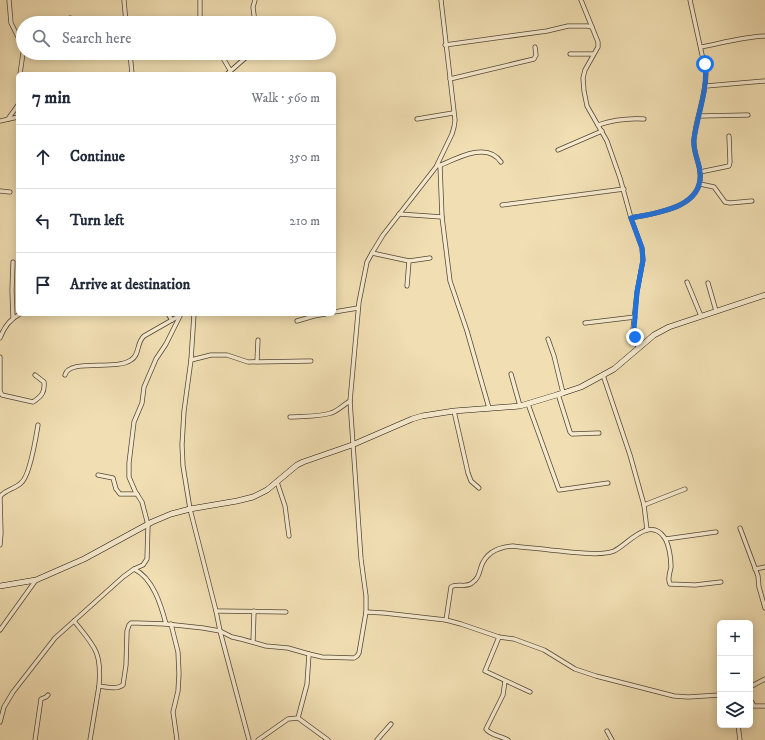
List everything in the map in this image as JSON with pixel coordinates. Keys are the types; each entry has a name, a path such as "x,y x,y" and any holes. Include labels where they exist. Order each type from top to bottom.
{"street":[{"path":"9,0 11,23 16,33"},
{"path":"124,0 125,16"},
{"path":"200,0 200,16"},
{"path":"254,16 253,7 255,0"},
{"path":"99,686 119,688 123,685 126,665 127,632 131,623 171,624 220,631 232,638 266,646 288,648 322,657 354,658 359,653 366,612 366,591 361,559 350,402 358,308 367,262 399,214 438,166 454,127 455,120 440,0"},
{"path":"581,0 598,42 598,47 585,70 583,78 587,106 607,141 624,189 631,218 642,248 643,260 637,292 634,329 638,347"},
{"path":"631,218 671,210 679,206 695,192 700,184 700,172 694,141 706,86 706,73 690,0"},
{"path":"445,44 547,31 568,26 587,26 593,28"},
{"path":"701,47 750,37 765,36"},
{"path":"450,79 534,59 536,55 535,47"},
{"path":"570,54 593,54"},
{"path":"20,72 23,60"},
{"path":"131,60 132,72"},
{"path":"224,60 230,70 242,60"},
{"path":"706,86 765,81"},
{"path":"8,119 16,108"},
{"path":"417,119 454,113"},
{"path":"699,116 748,115"},
{"path":"0,121 16,117"},
{"path":"598,125 610,121 629,118 644,118"},
{"path":"558,150 602,131"},
{"path":"700,172 729,166 729,136"},
{"path":"438,166 469,154 480,152 492,153 497,156 501,162"},
{"path":"438,166 442,217 450,281 467,331 489,408"},
{"path":"700,184 714,186 725,202 752,201"},
{"path":"502,205 624,189"},
{"path":"0,191 10,192"},
{"path":"399,214 442,217"},
{"path":"372,253 409,261 430,258"},
{"path":"407,286 409,261"},
{"path":"12,318 13,262"},
{"path":"687,282 700,316"},
{"path":"708,283 716,311"},
{"path":"0,586 36,580 84,559 171,514 253,497 267,490 297,465 303,462 352,445 412,419 435,413 520,406 581,387 614,369 638,347 654,335 669,327 765,294"},
{"path":"336,312 358,308"},
{"path":"0,338 4,329 12,318 16,316"},
{"path":"169,316 172,320"},
{"path":"65,375 68,369 87,365 106,366 125,363 132,360 136,356 140,340 144,336 178,316"},
{"path":"0,722 4,707 21,680 55,638 123,577 134,569 143,566 147,559 148,525 142,502 130,482 130,463 134,422 142,403 144,387 152,368 180,316"},
{"path":"194,316 182,445 183,466 190,509 249,740"},
{"path":"297,321 314,316"},
{"path":"585,323 635,317"},
{"path":"548,339 554,356 560,394 570,432 572,434 599,433"},
{"path":"257,361 258,340"},
{"path":"191,360 211,355 227,355 248,362 311,361"},
{"path":"0,356 0,392 2,395 33,402 43,394 45,388 44,382 35,375"},
{"path":"511,374 520,406"},
{"path":"604,375 644,505 647,530"},
{"path":"290,417 325,415 350,402"},
{"path":"528,404 559,490 608,483"},
{"path":"454,411 468,473 471,482 479,488"},
{"path":"0,545 0,497 2,494 24,481 30,463 38,425"},
{"path":"98,474 113,478 116,489 120,494 137,494"},
{"path":"277,482 285,506 289,536"},
{"path":"644,505 685,489"},
{"path":"740,528 758,576 760,594 765,608"},
{"path":"446,620 451,588 453,586 468,586 477,579 485,558 497,548 503,546 572,553 606,553 614,551 629,540 647,530 652,530 657,531 666,539 671,568 668,581 670,584 695,585 721,582"},
{"path":"666,539 716,532"},
{"path":"755,569 765,567"},
{"path":"134,569 142,572 147,579 159,603 166,624"},
{"path":"0,630 36,580"},
{"path":"216,611 286,612"},
{"path":"254,611 254,642"},
{"path":"366,612 446,620 479,629 499,637 514,639 544,650 575,669 596,676 674,696 688,698 717,695"},
{"path":"74,622 91,642 99,659 99,686 90,740"},
{"path":"171,624 178,652 179,674 178,691 173,712 176,740"},
{"path":"499,637 484,670 486,673 530,692"},
{"path":"298,718 307,684 309,654"},
{"path":"753,685 765,679"},
{"path":"505,681 503,695 486,729 489,732 502,736 508,740"},
{"path":"35,740 41,699 46,698 48,695"},
{"path":"753,704 754,706 765,706"},
{"path":"258,740 293,717 298,718 328,740"},
{"path":"377,740 391,724"},
{"path":"738,728 740,740"},
{"path":"607,731 612,740"}],"route":[{"path":"635,337 634,329 637,292 643,260 642,248 631,218 671,210 687,200 700,184 700,172 694,141 706,86 705,64"}]}
